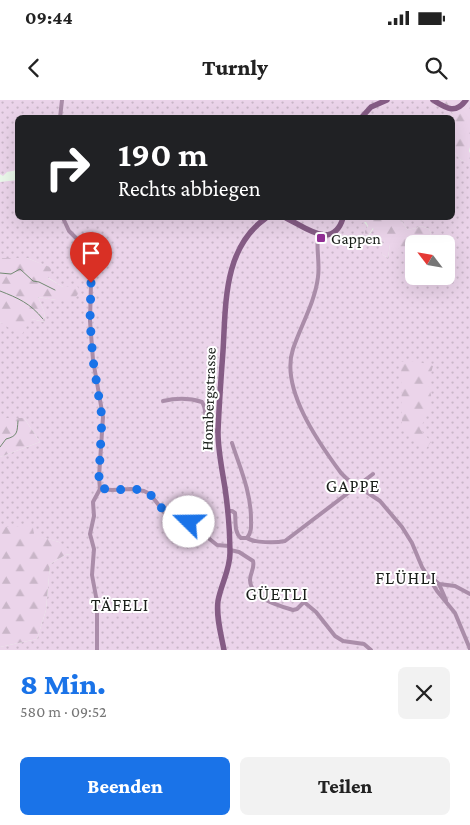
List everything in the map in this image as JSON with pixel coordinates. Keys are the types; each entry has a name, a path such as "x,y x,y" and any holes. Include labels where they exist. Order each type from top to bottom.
{"street":[{"path":"60,115 62,100"},
{"path":"364,115 371,107 387,100"},
{"path":"433,100 445,108 453,109 460,107 466,100"},
{"path":"64,220 69,230 81,244 90,278 90,321 93,360 102,417 100,488 93,502 94,516 90,534 94,551 92,575 97,602 97,650"},
{"name":"Hombergstrasse","path":"224,650 218,619 218,607 219,596 228,569 230,548 228,511 218,446 218,432 228,279 242,245 252,231 264,220"},
{"path":"289,220 318,235 334,232 342,220"},
{"path":"318,235 318,277 311,303 290,359 290,376 300,406 309,425 341,473 380,501 402,527 412,543 424,570 448,604"},
{"path":"163,401 188,399 202,402 205,408 206,423 209,428 218,432"},
{"path":"232,443 250,500 251,530 247,538"},
{"path":"228,511 235,513 236,532 243,539 284,541 373,474"},
{"path":"100,488 144,490 150,494 165,512 186,520 218,545 239,552 253,561 254,565 250,584 266,601 293,610 304,602 316,612 335,636 343,640 364,644 371,650"},
{"path":"424,570 439,584 470,650"},
{"path":"439,584 455,586 470,594"}],"green space":[{"path":"0,100 439,100 449,106 453,114 15,115 15,170 7,172 3,176 0,174"},
{"path":"439,100 470,100 470,165 461,160 455,153 455,115 451,115 453,114 449,106"},
{"path":"455,153 461,160 469,163 470,650 0,650 0,647 37,639 46,610 50,564 70,554 59,542 0,527 0,457 40,442 24,418 0,418 0,322 4,324 31,319 45,322 44,311 38,297 56,300 63,287 47,277 51,268 27,258 0,258 0,182 15,180 15,220 360,220 367,226 367,238 374,228 385,241 381,250 383,255 388,258 390,244 405,248 405,285 455,285 455,235 430,235 429,229 421,226 408,230 401,220 455,220"},
{"path":"359,220 401,220 408,230 421,226 429,229 431,233 430,235 405,235 405,253 399,248 394,256 393,245 390,244 388,258 380,250 385,241 378,236 373,228 366,239 365,231 368,226 366,222 361,223"},
{"path":"0,258 27,258 52,268 48,278 63,287 77,286 80,291 73,301 38,297 44,311 45,322 31,319 21,336 0,322"},
{"path":"416,361 433,366 428,383 431,395 429,411 420,429 431,442 425,450 402,426 401,362"},
{"path":"0,418 24,418 40,442 0,457"},
{"path":"30,526 33,528 34,535 59,542 71,551 70,554 50,564 46,610 37,639 0,647 0,527"}],"waterway":[{"path":"0,273 11,274 20,269 33,281 55,290"},
{"path":"0,291 23,302 43,319"},
{"path":"0,447 6,439 16,433 18,421"}],"place":[{"name":"Gappen","path":"321,238"}],"district":[{"name":"GAPPE","path":"353,486"},
{"name":"FLÜHLI","path":"406,578"},
{"name":"GÜETLI","path":"277,594"},
{"name":"TÄFELI","path":"120,605"}],"route":[{"path":"91,283 90,321 93,360 103,421 100,488 144,490 150,494 165,512 189,522"}]}
